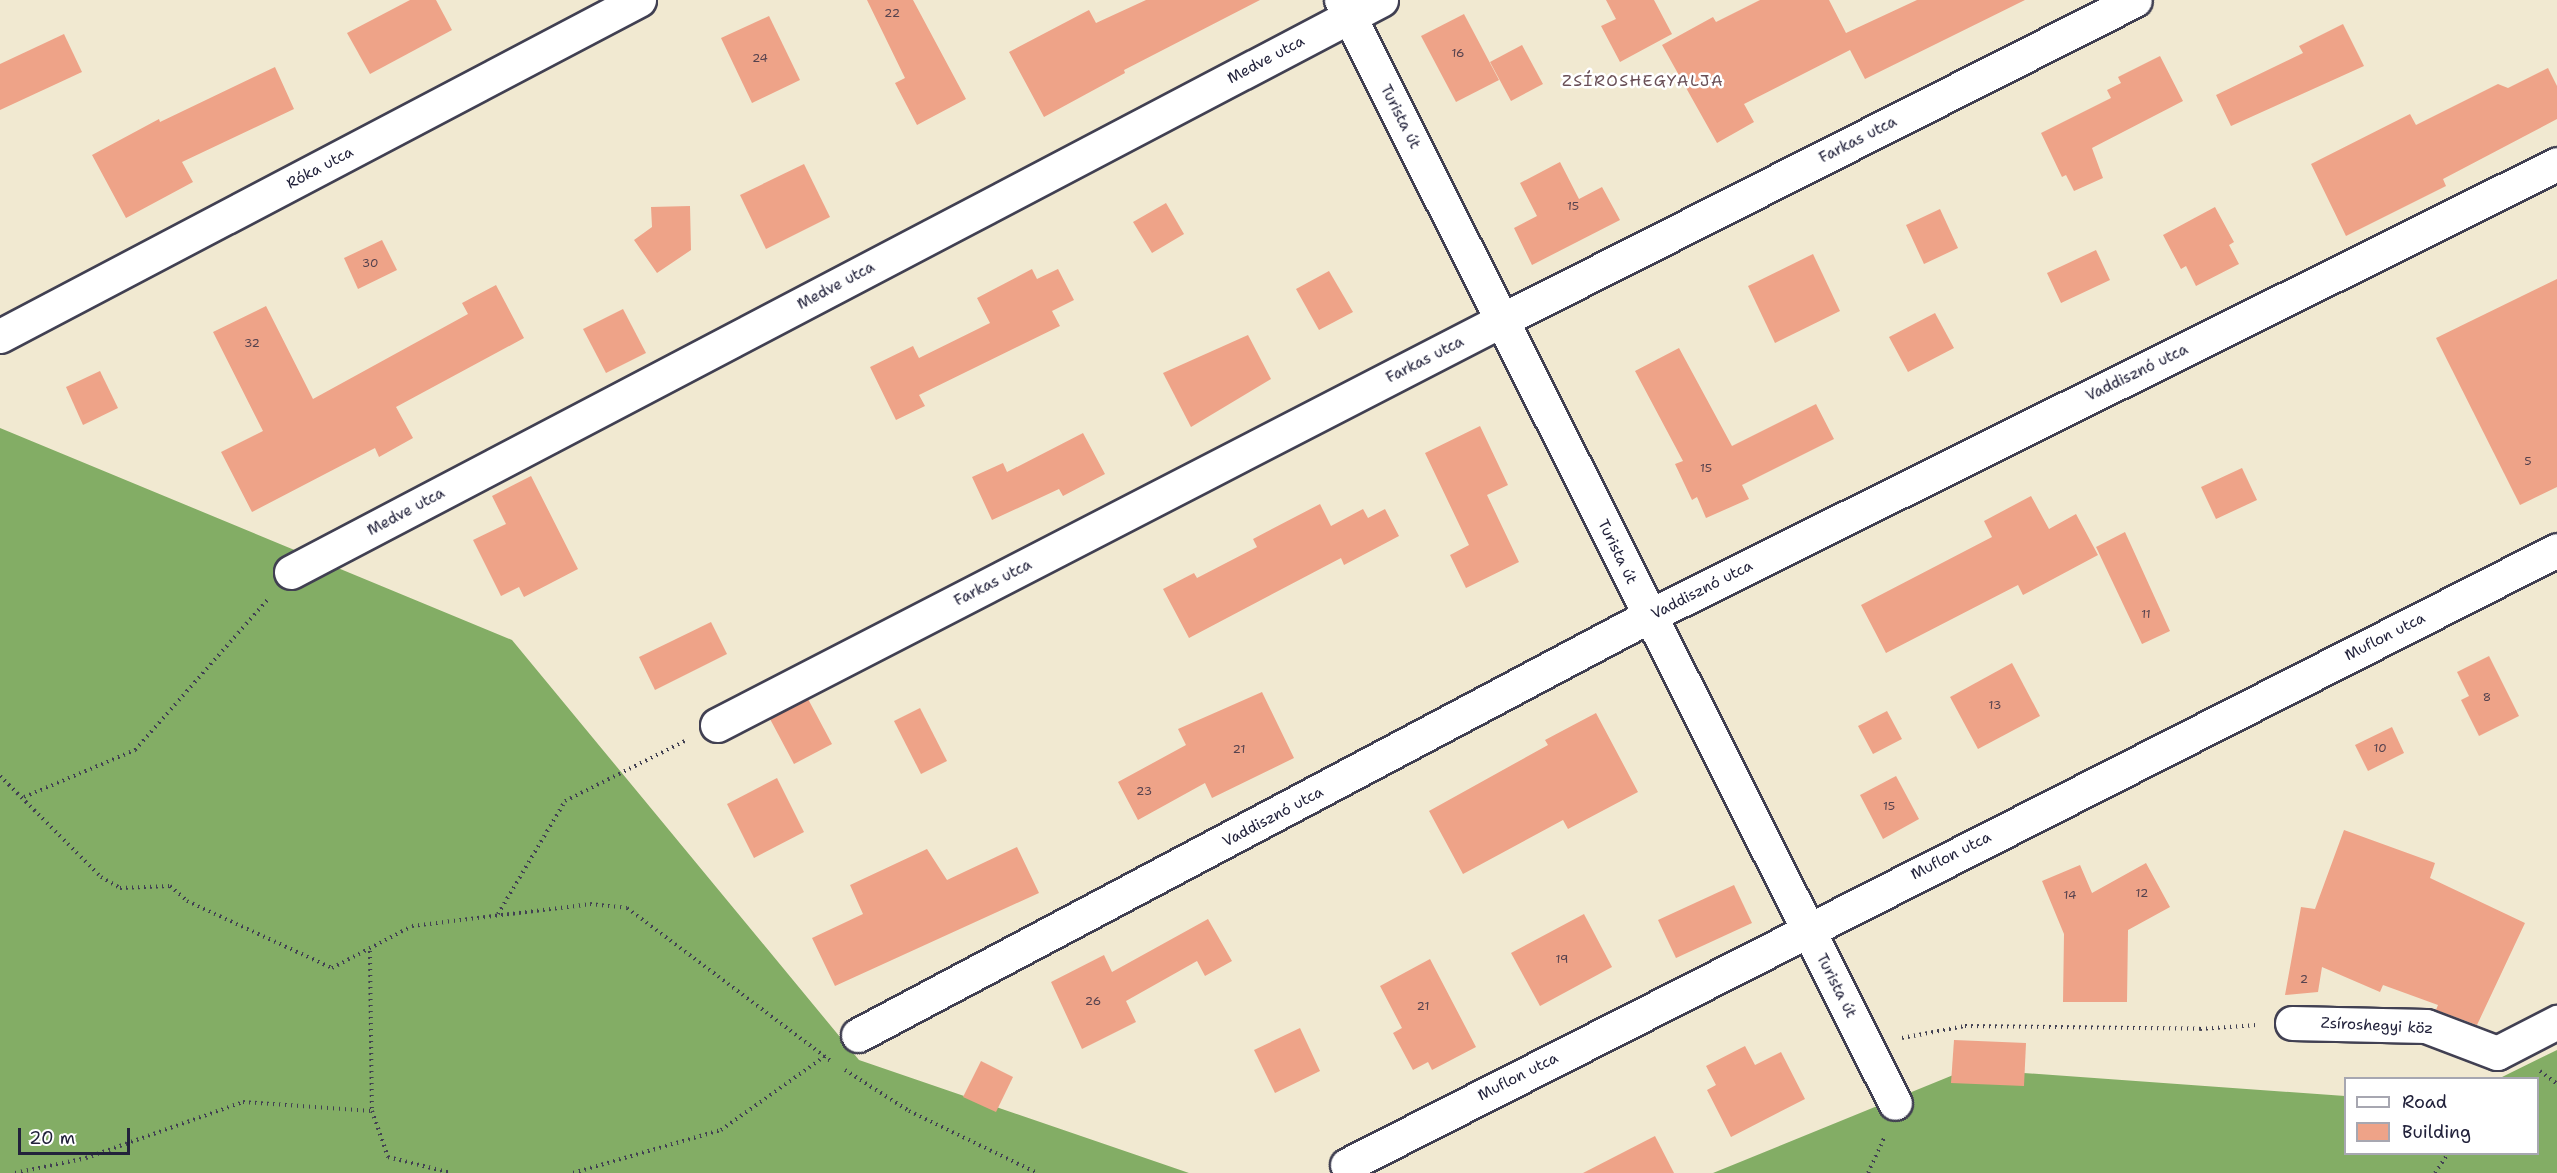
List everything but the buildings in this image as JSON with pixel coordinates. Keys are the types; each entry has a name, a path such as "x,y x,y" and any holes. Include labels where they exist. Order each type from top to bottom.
{"street":[{"name":"Róka utca","path":"0,336 639,0"},
{"name":"Medve utca","path":"291,572 1346,8 1381,0"},
{"name":"Farkas utca","path":"717,725 1502,320 2135,0"},
{"name":"Turista út","path":"1346,8 1895,1103"},
{"name":"Vaddisznó utca","path":"858,1035 1649,616 2557,164"},
{"name":"Muflon utca","path":"1347,1165 1807,928 2557,550"},
{"name":"Zsíroshegyi köz","path":"2292,1023 2426,1026 2497,1053 2557,1022"}],"path":[{"path":"24,797 135,750 291,572"},
{"path":"498,915 565,801 717,725"},
{"path":"0,776 24,797 101,877 120,888 170,886 187,901 332,968 370,951 412,926 590,904 627,908 833,1062"},
{"path":"370,951 372,1111 388,1157 451,1173"},
{"path":"1866,1045 1965,1026 2200,1029 2292,1023"},
{"path":"573,1173 721,1130 823,1056 858,1035"},
{"path":"842,1068 909,1111 1037,1173"},
{"path":"15,1173 86,1158 243,1102 372,1111"},
{"path":"2435,1173 2447,1155"}],"green space":[{"path":"0,428 512,640 859,1060 1189,1173 0,1173"},
{"path":"2557,1050 2557,1173 1713,1173 1968,1069 2344,1096 2344,1155 2539,1155 2539,1077 2502,1077"}],"district":[{"name":"ZSÍROSHEGYALJA","path":"1643,81"}]}
